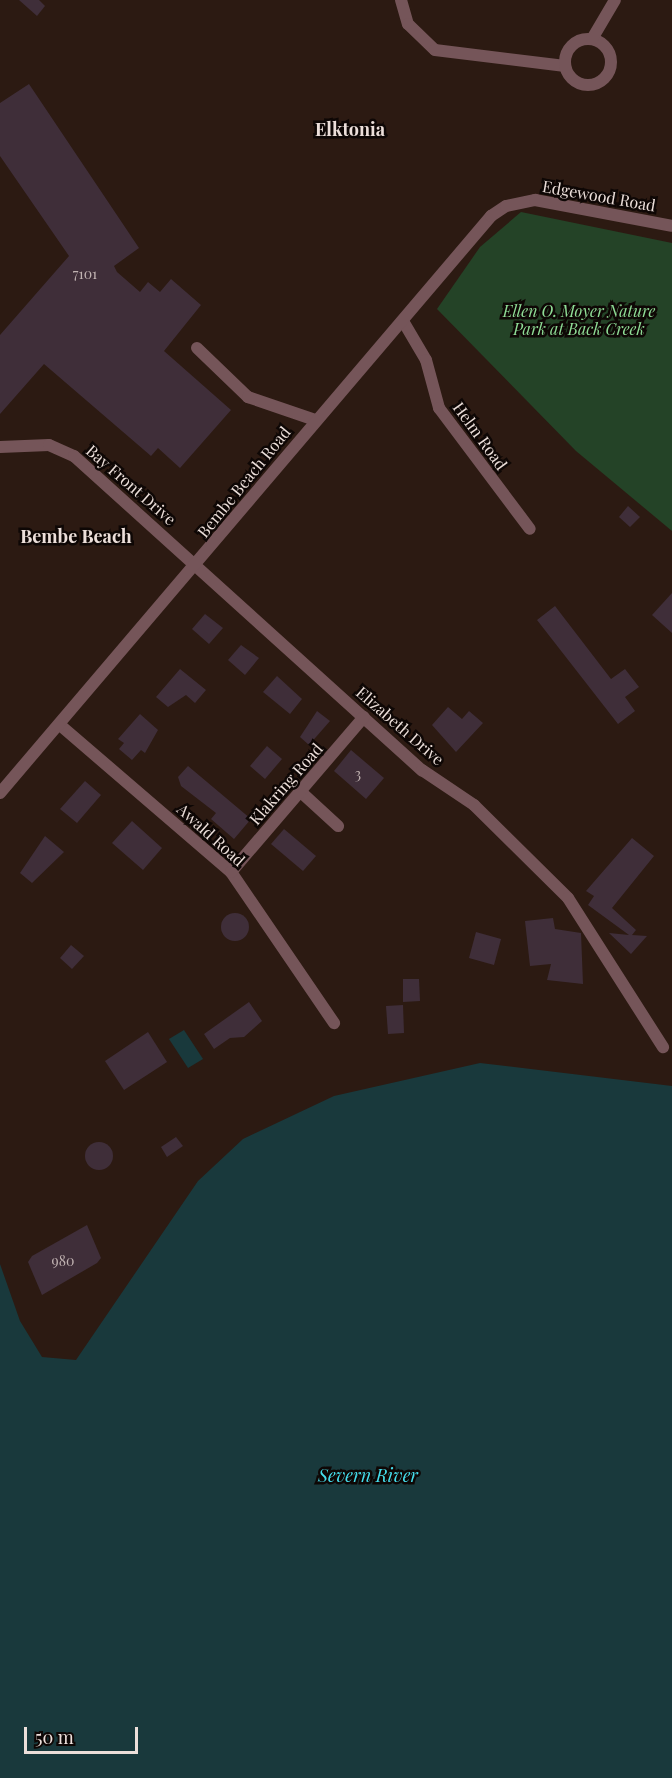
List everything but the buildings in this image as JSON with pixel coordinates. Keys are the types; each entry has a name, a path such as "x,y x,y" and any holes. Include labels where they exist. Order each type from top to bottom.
{"street":[{"path":"401,0 408,24 435,50 565,66 577,82 603,79 610,55 592,39"},
{"path":"565,66 571,45 592,39 615,0"},
{"name":"Edgewood Road","path":"521,201 561,203 672,226"},
{"name":"Bembe Beach Road","path":"0,793 199,565 315,420 403,321 491,216 521,201"},
{"name":"Helm Road","path":"403,321 426,360 439,408 530,529"},
{"path":"197,348 248,397 315,420"},
{"name":"Bay Front Drive","path":"0,447 49,445 74,456 199,565"},
{"name":"Elizabeth Drive","path":"199,565 422,770 474,805 578,911 663,1047"},
{"name":"Klakring Road","path":"231,872 302,793 364,717"},
{"name":"Awald Road","path":"60,725 231,872 334,1023"},
{"path":"302,793 338,826"}],"green space":[{"name":"Ellen O. Moyer Nature Park at Back Creek","path":"521,212 672,243 672,531 576,451 437,309 480,247"}],"water":[{"path":"184,1030 203,1059 188,1068 169,1039"},
{"name":"Severn River","path":"480,1063 672,1086 672,1778 0,1778 0,1264 20,1321 42,1357 76,1360 198,1181 243,1139 334,1096"}],"district":[{"name":"Elktonia","path":"350,129"},
{"name":"Bembe Beach","path":"76,536"}]}
